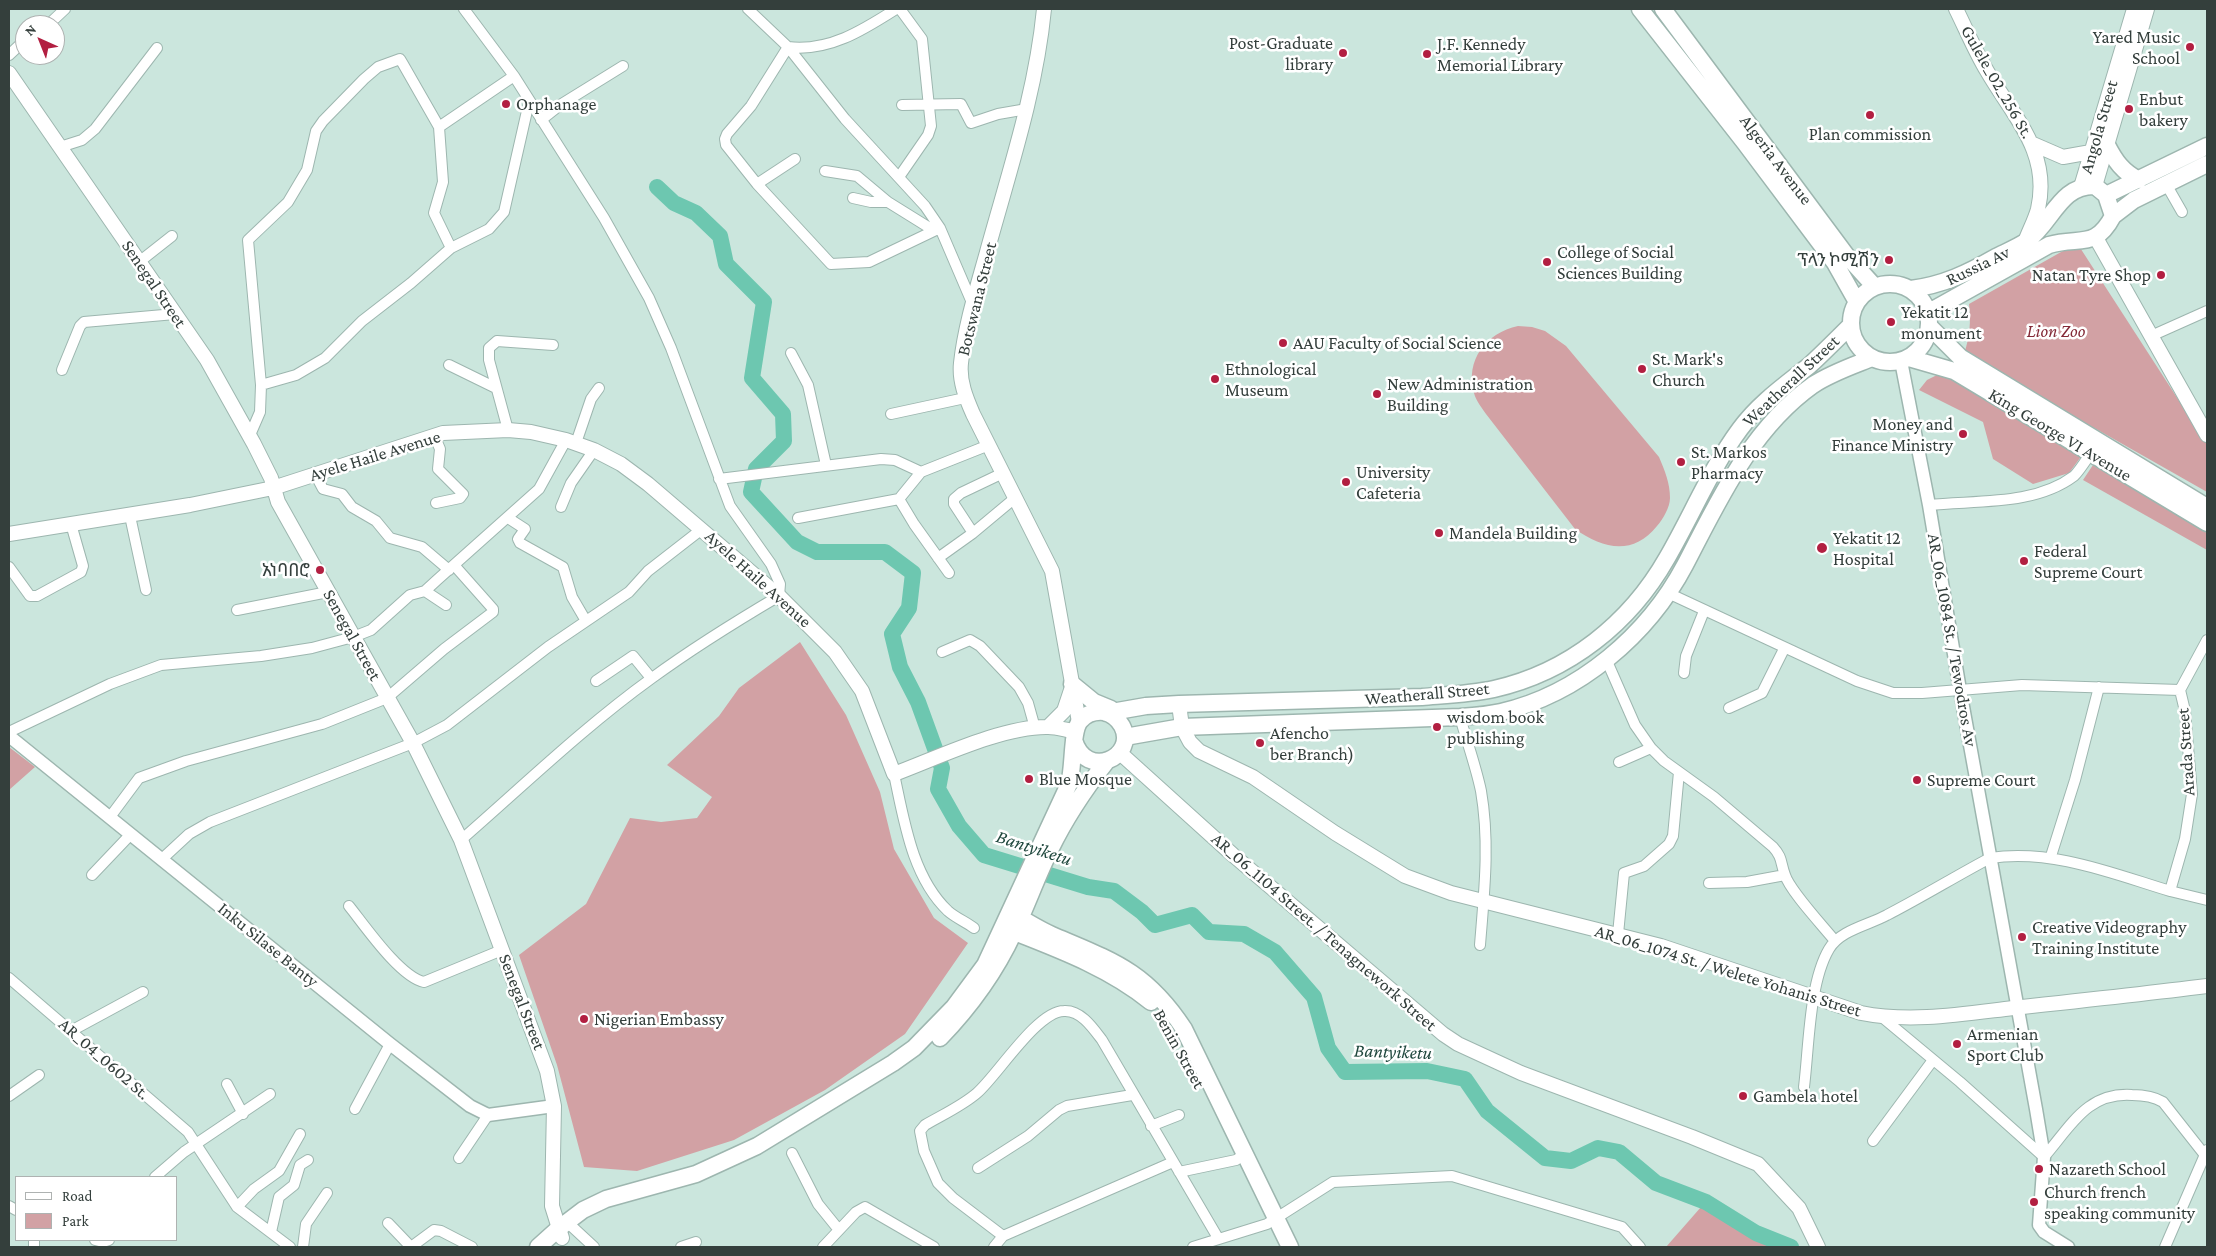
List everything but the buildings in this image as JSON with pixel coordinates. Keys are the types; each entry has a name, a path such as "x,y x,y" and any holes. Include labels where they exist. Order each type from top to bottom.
{"main road":[{"name":"Botswana Street","path":"1044,9 1027,109 973,305 961,364 966,398 1052,571 1072,684 1076,731"},
{"name":"Algeria Avenue","path":"1640,9 1798,201 1875,287"},
{"name":"Algeria Avenue","path":"1663,9 1798,201 1844,275 1857,302"},
{"name":"Gulele_02_256 St.","path":"1956,9 1986,70 2033,144 2040,181 2040,194 2037,211 2025,242"},
{"name":"Angola Street","path":"2094,189 2091,152 2134,9"},
{"path":"2094,189 2147,9"},
{"name":"Senegal Street","path":"9,73 211,368 266,466 278,502 413,744 461,840 547,1071 552,1206 563,1233"},
{"path":"2033,144 2063,157 2091,152"},
{"path":"2107,145 2116,162 2125,172 2139,180"},
{"path":"2094,189 2139,180 2207,146"},
{"path":"2207,164 2134,200 2113,216 2105,230 2096,238 2207,435"},
{"path":"2094,189 2113,216"},
{"name":"Russia Av","path":"1911,289 1935,286 1952,280 2025,242 2040,230 2066,195 2094,189"},
{"name":"Russia Av","path":"1929,320 2049,244 2064,240 2096,238"},
{"path":"1893,284 1911,289 1922,299 1929,320 1926,340 1919,350 1905,360 1886,363 1872,358 1857,344 1851,325 1851,313 1857,302 1875,287 1893,284"},
{"name":"King George VI Avenue","path":"1929,320 1960,357 2125,466 2207,523"},
{"name":"Weatherall Street","path":"1112,712 1179,704 1422,698 1460,694 1496,689 1533,677 1560,664 1580,652 1614,626 1647,590 1740,428 1759,407 1809,365 1851,325"},
{"path":"1076,731 1076,749 1089,760 1182,727 1460,717 1491,714 1523,705 1580,678 1606,659 1644,623 1668,593 1739,466 1756,441 1794,401 1814,385 1841,370 1872,358"},
{"name":"King George VI Avenue","path":"1905,360 1954,371 2090,455 2125,466 2207,507"},
{"path":"1740,428 1756,441"},
{"name":"Ayele Haile Avenue","path":"9,534 130,516 274,488 434,435 452,432 508,430 531,432 571,442 594,450 621,464 648,484 702,528 779,596 835,652 862,691 894,774"},
{"path":"1042,727 1064,711 1072,684 1094,702 1112,712 1120,722 1117,750 1082,793 1046,846"},
{"path":"1179,704 1182,727"},
{"path":"538,1247 563,1233 583,1210 606,1199 734,1163 881,1082 921,1054 965,1013 1000,959 1012,923 1046,846 1069,784 1073,768 1076,731 1091,713 1112,712"},
{"path":"894,774 980,741 1042,727 1076,731"},
{"name":"AR_06_1074 St. / Welete Yohanis Street","path":"1182,727 1190,742 1199,751 1253,777 1334,833 1392,868 1430,886 1483,902 1618,934 1720,964 1861,1014 1883,1018 1958,1014 2207,986"},
{"name":"AR_06_1104 Street. / Tenagnework Street","path":"1117,750 1233,855 1443,1034 1458,1044 1521,1073 1743,1156 1758,1164 1798,1208 1818,1247"},
{"path":"1026,894 1034,917 1052,942"},
{"path":"1012,923 1052,942"},
{"path":"734,1163 914,1048 935,1028 969,989 1012,923"},
{"path":"1000,959 1018,948 1052,942"},
{"name":"Benin Street","path":"1052,942 1121,965 1153,989 1184,1030 1272,1221 1290,1247"},
{"name":"Benin Street","path":"1272,1221 1278,1247"}],"street":[{"path":"461,840 608,712 651,678 717,632 779,596 780,584 777,576 730,506 671,348 649,298 604,218 514,76 464,9"},
{"path":"748,9 788,46 845,119 925,206 973,305"},
{"path":"788,46 809,48 837,42 867,28 898,9 922,39 931,126 928,135 899,177"},
{"path":"788,46 751,106 725,139 726,145 757,184 831,264 869,262 937,229"},
{"path":"60,147 82,140 95,129 157,48"},
{"path":"250,435 260,412 261,386 248,240 288,202 307,170 316,131 323,121 364,78 378,67 400,60 438,127 441,137 442,182 434,213 451,248"},
{"path":"541,120 560,105 623,66"},
{"path":"438,127 514,76"},
{"path":"261,386 296,375 325,358 362,321 411,283 451,248 489,229 504,212 529,102"},
{"path":"902,105 961,104 971,123 998,114 1027,109"},
{"path":"757,184 796,159"},
{"path":"825,171 857,176 888,202 937,229"},
{"path":"2166,184 2182,212"},
{"path":"853,198 870,202 888,202"},
{"path":"139,262 172,236"},
{"path":"2151,336 2207,311"},
{"path":"62,370 80,326 84,322 175,314"},
{"path":"508,430 488,354 493,343 553,345"},
{"path":"791,353 808,385 826,465"},
{"name":"AR_06_1084 St. / Tewodros Av","path":"1905,360 1960,690 2044,1157 2039,1225 2044,1232 2068,1247"},
{"path":"449,365 496,388"},
{"path":"9,732 110,684 160,665 262,656 312,648 371,630 410,595 425,591 542,486 571,442 591,399 599,388"},
{"path":"891,414 966,398"},
{"path":"434,435 440,449 438,469 463,494 460,498 436,503"},
{"path":"798,518 899,499 921,472 989,445"},
{"path":"561,507 571,483 594,450"},
{"path":"1929,505 2020,498 2041,492 2061,484 2075,474 2090,455"},
{"path":"719,479 768,475 826,465 880,459 895,460 921,472"},
{"path":"973,533 954,504 954,499 961,493 1003,473"},
{"path":"110,817 139,778 186,761 315,726 387,698 444,649 493,612 493,609 479,592 452,568 422,547 390,538 376,521 352,507 344,496 323,489 315,474"},
{"path":"938,558 973,533 1015,498"},
{"path":"899,499 949,573"},
{"path":"130,516 146,590"},
{"path":"508,518 525,529 518,539 520,543 559,563 566,570 572,597 586,621"},
{"path":"9,567 30,596 37,596 81,572 83,566 71,524"},
{"path":"162,859 189,834 210,822 413,744 447,725 548,647 629,592 648,571 702,528"},
{"path":"425,591 446,605"},
{"path":"237,610 328,592"},
{"path":"1668,593 1857,681 1893,693 2022,685 2180,690"},
{"path":"1684,673 1686,656 1704,611"},
{"path":"942,652 970,640 980,646 1024,695 1042,727"},
{"name":"Arada Street","path":"2170,891 2185,839 2192,794 2185,712 2180,690 2207,640"},
{"path":"1729,708 1762,693 1784,648"},
{"path":"596,681 633,656 651,678"},
{"path":"1606,659 1635,725 1651,748 1679,772 1714,797 1773,847 1780,855 1785,875 1811,913 1835,941"},
{"path":"2050,856 2075,780 2099,687"},
{"path":"1460,717 1480,791 1486,856 1480,945"},
{"name":"Inku Silase Banty","path":"9,736 455,1096 488,1115"},
{"path":"1619,762 1651,748"},
{"path":"1618,934 1624,873 1644,866 1669,844 1673,836 1679,772"},
{"path":"894,774 913,850 930,889 950,913 974,928"},
{"path":"92,875 131,834"},
{"path":"1804,1087 1814,998 1824,960 1835,941 1886,916 1990,858 2007,855 2050,856 2207,900"},
{"path":"1709,883 1747,882 1785,875"},
{"path":"349,906 380,946 416,980 424,982 502,950"},
{"name":"AR_04_0602 St.","path":"9,978 188,1132 197,1143 237,1207"},
{"path":"71,1031 143,992"},
{"path":"1003,1236 953,1198 938,1183 920,1137 920,1131 925,1125 976,1094 994,1076 1004,1060 1033,1030 1052,1014 1064,1010 1087,1021 1102,1040 1132,1095 1218,1238"},
{"path":"1883,1018 2044,1157 2088,1106 2108,1096 2122,1094 2155,1097 2163,1102 2206,1152 2165,1247"},
{"path":"355,1109 390,1044"},
{"path":"1873,1141 1933,1060"},
{"path":"9,1096 38,1076"},
{"path":"227,1084 243,1114"},
{"path":"156,1176 197,1143 243,1114 270,1094"},
{"path":"978,1168 1028,1136 1059,1110 1067,1106 1132,1095"},
{"path":"459,1158 488,1115 548,1107"},
{"path":"1151,1126 1179,1115"},
{"path":"290,1247 237,1207 254,1189 279,1171 300,1134"},
{"path":"792,1153 818,1204 839,1230"},
{"path":"1179,1172 1241,1157"},
{"path":"271,1232 279,1197 294,1186 300,1165 308,1160"},
{"path":"994,1247 1003,1236 1173,1162"},
{"path":"2198,1174 2207,1181"},
{"path":"1193,1247 1272,1221 1333,1182 1452,1176 1622,1227 1640,1247"},
{"path":"303,1247 306,1224 328,1193"},
{"path":"823,1247 856,1212 865,1207 934,1247"},
{"path":"388,1224 411,1247 434,1230 441,1231 472,1247"},
{"path":"563,1233 594,1247"},
{"path":"681,1247 696,1242"}],"green space":[{"name":"Lion Zoo","path":"2077,243 2207,444 2207,492 1964,354 1970,329 1969,304"},
{"path":"1518,326 1532,327 1545,331 1566,346 1659,457 1668,482 1670,493 1669,505 1657,526 1648,536 1638,542 1618,546 1607,545 1575,529 1478,402 1472,381 1476,359 1481,350 1496,335"},
{"path":"1943,372 2083,454 2069,473 2033,484 1993,459 1983,422 1919,390 1927,380"},
{"path":"2093,465 2207,533 2207,550 2083,480"},
{"path":"800,642 846,715 880,792 894,849 934,918 968,943 905,1034 825,1090 734,1140 637,1171 584,1167 557,1065 519,955 586,904 630,818 661,822 697,818 712,797 667,765 719,716 739,688"},
{"path":"9,747 35,767 9,790"},
{"path":"1701,1207 1775,1247 1666,1247"}],"waterway":[{"name":"Bantyiketu","path":"657,187 674,203 696,213 720,236 726,264 764,302 752,378 783,414 784,441 756,469 751,492 797,542 817,552 885,552 913,573 909,608 892,634 900,667 918,702 942,768 938,789 959,826 984,855 1088,887 1114,891 1142,912 1155,925 1192,915 1209,932 1244,934 1275,952 1314,997 1328,1048 1345,1072 1427,1071 1465,1079 1487,1111 1545,1158 1571,1161 1598,1148 1619,1152 1656,1183 1706,1202 1756,1233 1791,1247"}],"place":[{"name":"Yared Music School","path":"2190,47"},
{"name":"Post-Graduate library","path":"1343,53"},
{"name":"J.F. Kennedy Memorial Library","path":"1427,54"},
{"name":"Orphanage","path":"506,104"},
{"name":"Enbut bakery","path":"2129,109"},
{"name":"Plan commission","path":"1870,115"},
{"name":"ፕላን ኮሚሽን","path":"1889,260"},
{"name":"College of Social Sciences Building","path":"1547,262"},
{"name":"Natan Tyre Shop","path":"2161,275"},
{"name":"Yekatit 12 monument","path":"1891,322"},
{"name":"AAU Faculty of Social Science","path":"1283,343"},
{"name":"St. Mark's Church","path":"1642,369"},
{"name":"Ethnological Museum","path":"1215,379"},
{"name":"New Administration Building","path":"1377,394"},
{"name":"Money and Finance Ministry","path":"1963,434"},
{"name":"St. Markos Pharmacy","path":"1681,462"},
{"name":"University Cafeteria","path":"1346,482"},
{"name":"Mandela Building","path":"1439,533"},
{"name":"Yekatit 12 Hospital","path":"1822,548"},
{"name":"Federal Supreme Court","path":"2024,561"},
{"name":"አነባበሮ","path":"320,570"},
{"name":"wisdom book publishing","path":"1437,727"},
{"name":"Afencho ber Branch)","path":"1260,743"},
{"name":"Blue Mosque","path":"1029,779"},
{"name":"Supreme Court","path":"1917,780"},
{"name":"Creative Videography Training Institute","path":"2022,937"},
{"name":"Nigerian Embassy","path":"584,1019"},
{"name":"Armenian Sport Club","path":"1957,1044"},
{"name":"Gambela hotel","path":"1743,1096"},
{"name":"Nazareth School","path":"2039,1169"},
{"name":"Church french speaking community","path":"2034,1202"}]}
